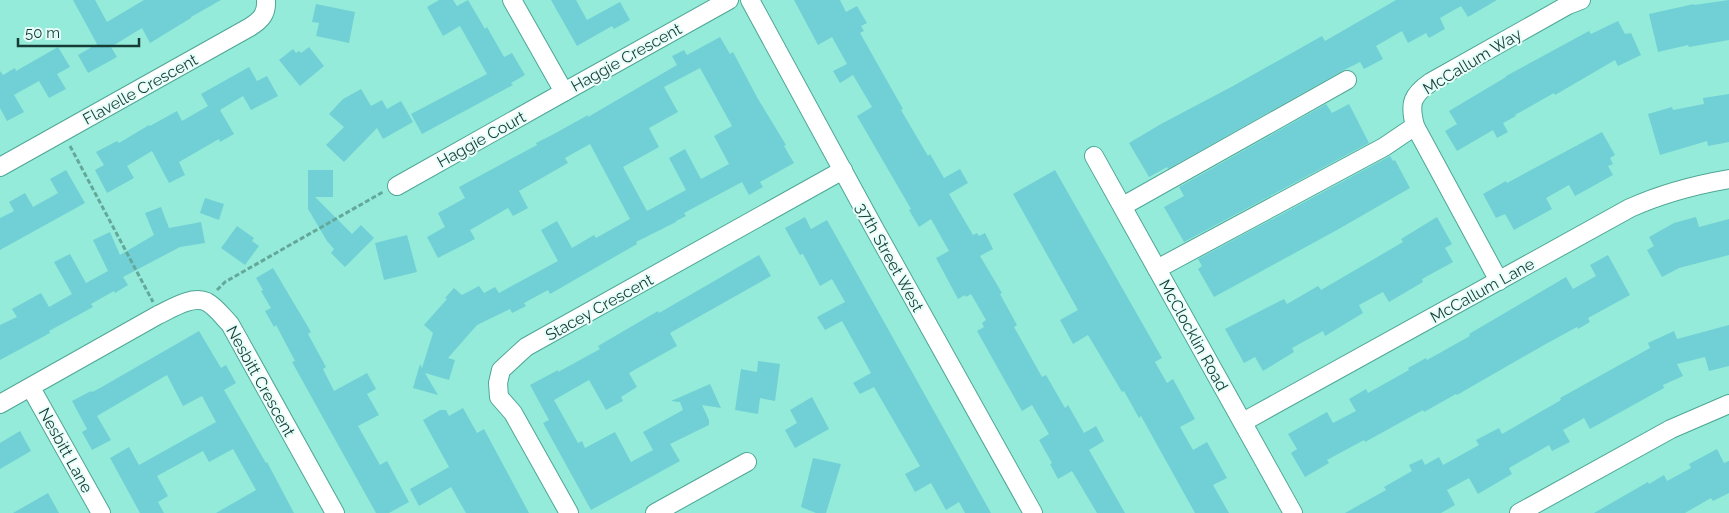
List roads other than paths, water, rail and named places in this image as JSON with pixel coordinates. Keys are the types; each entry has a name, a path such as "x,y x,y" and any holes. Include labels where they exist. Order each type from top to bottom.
{"street":[{"name":"Flavelle Crescent","path":"0,167 262,20 266,8 266,0"},
{"name":"Haggie Crescent","path":"512,0 564,92 729,0"},
{"name":"37th Street West","path":"750,0 1033,513"},
{"name":"McCallum Way","path":"1499,281 1415,126 1411,113 1412,101 1420,90 1431,82 1581,0"},
{"path":"1122,206 1347,80"},
{"name":"Haggie Court","path":"397,186 564,92"},
{"path":"1158,269 1384,147 1415,126"},
{"name":"McClocklin Road","path":"1094,156 1293,513"},
{"name":"Stacey Crescent","path":"569,513 513,413 500,397 498,383 501,370 526,347 843,170"},
{"name":"McCallum Lane","path":"1243,422 1630,208 1653,198 1693,186 1729,179"},
{"name":"Nesbitt Crescent","path":"0,404 158,315 182,304 194,301 206,302 217,310 230,324 335,513"},
{"name":"Nesbitt Lane","path":"31,388 101,513"},
{"path":"1519,513 1671,429 1729,404"},
{"path":"655,513 747,462"}]}
